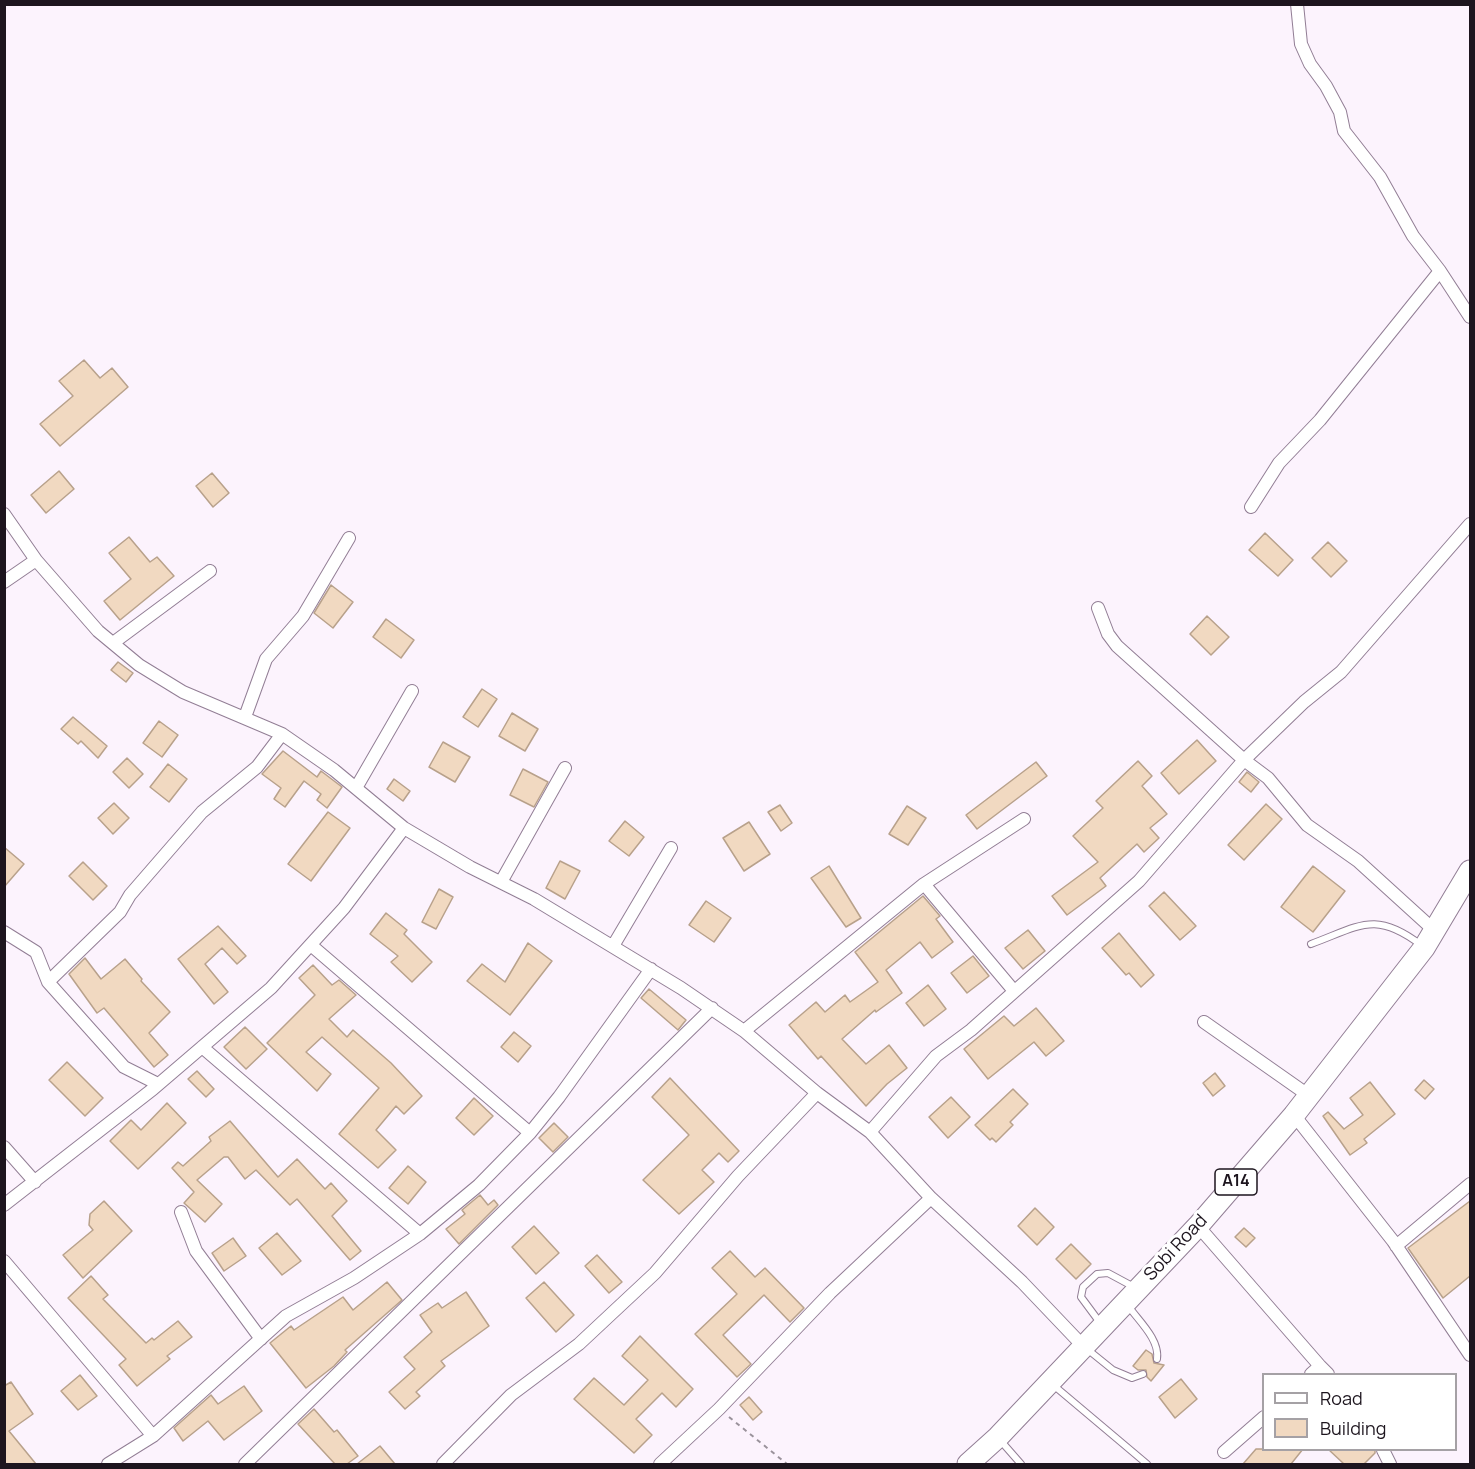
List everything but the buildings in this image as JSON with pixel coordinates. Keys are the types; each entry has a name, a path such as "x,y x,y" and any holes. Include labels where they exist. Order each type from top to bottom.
{"highway":[{"name":"Sobi Road","path":"968,1464 998,1437 1198,1226 1294,1115 1430,939 1470,871"}],"street":[{"path":"1298,4 1301,44 1310,64 1326,86 1340,112 1344,131 1380,177 1413,236 1440,271 1470,317"},
{"path":"1251,507 1279,463 1320,420 1440,271"},
{"path":"4,513 36,560 113,643 159,679 282,734 356,788 404,828 613,946 744,1030 817,1093 870,1132 931,1198 1022,1282 1083,1346"},
{"path":"870,1132 936,1056 971,1030 1139,881 1244,760 1304,702 1341,672 1470,524"},
{"path":"245,717 266,659 303,616 349,538"},
{"path":"4,582 36,560"},
{"path":"113,643 210,571"},
{"path":"1098,608 1108,634 1118,646 1244,760 1268,778 1307,825 1358,861 1430,939"},
{"path":"356,788 412,691"},
{"path":"48,982 120,912 130,895 202,812 257,767 282,734"},
{"path":"501,882 565,768"},
{"path":"744,1030 924,884 1024,819"},
{"path":"4,1205 158,1084 271,988 312,946 404,828"},
{"path":"613,946 671,848"},
{"path":"924,884 1014,991"},
{"path":"4,932 36,952 48,982 124,1066 158,1084"},
{"path":"312,946 530,1133"},
{"path":"108,1464 153,1436 286,1316 354,1278 420,1233 478,1185 530,1133 559,1098 651,969"},
{"path":"245,1464 712,1008"},
{"path":"1204,1022 1308,1095"},
{"path":"202,1047 420,1233"},
{"path":"443,1464 511,1395 579,1344 655,1273 738,1176 817,1093"},
{"path":"1294,1115 1396,1246 1470,1355"},
{"path":"4,1147 35,1182"},
{"path":"1396,1246 1470,1184"},
{"path":"660,1464 719,1409 830,1293 931,1198"},
{"path":"181,1212 196,1251 261,1339"},
{"path":"1198,1226 1320,1372"},
{"path":"4,1261 153,1436"},
{"path":"1224,1452 1262,1418"}],"lane":[{"path":"1311,944 1368,924 1387,924 1430,939"},
{"path":"1102,1326 1081,1297 1083,1287 1096,1274 1108,1273 1131,1295 1158,1351 1157,1359"},
{"path":"1083,1346 1113,1370 1132,1378 1143,1374"},
{"path":"1050,1382 1147,1464"},
{"path":"998,1437 1021,1464"}],"path":[{"path":"719,1409 787,1464"}]}
